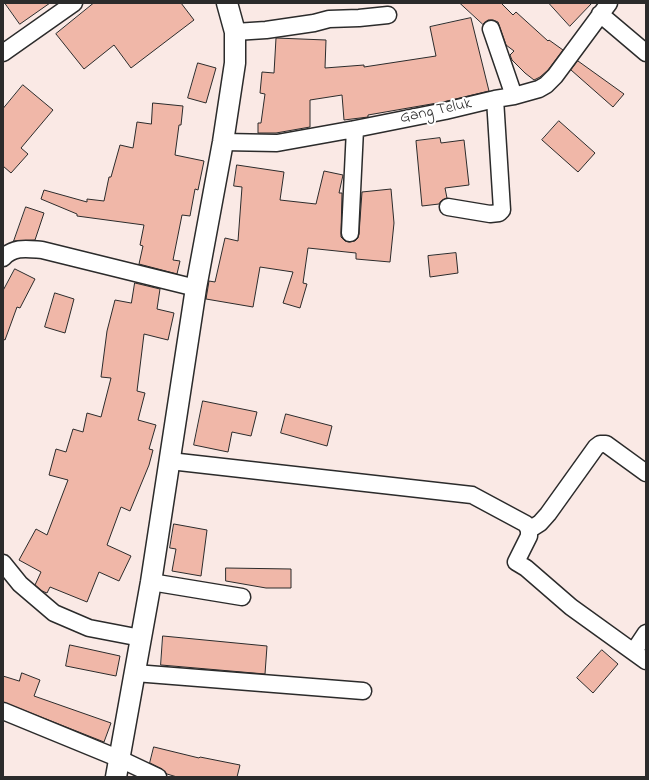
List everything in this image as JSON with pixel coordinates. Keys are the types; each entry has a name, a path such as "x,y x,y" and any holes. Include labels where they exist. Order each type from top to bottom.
{"street":[{"path":"3,54 74,3"},
{"path":"118,768 151,582 196,288 223,142 235,63 235,32 227,3"},
{"path":"604,9 646,53"},
{"name":"Gang Teluk","path":"223,142 277,143 446,111 539,89 551,81 604,9"},
{"path":"235,32 266,30 314,23 329,19 388,15"},
{"path":"491,29 514,96"},
{"path":"448,207 490,214 499,213 502,210 494,99"},
{"path":"350,233 355,129"},
{"path":"3,258 14,250 42,250 196,288"},
{"path":"529,530 540,523 548,514 596,447 600,444 606,444 646,473"},
{"path":"170,461 472,495 526,524 529,530 529,536 516,562 526,568 571,606 640,656 646,633"},
{"path":"3,563 20,584 54,613 89,628 141,638"},
{"path":"151,582 242,597"},
{"path":"135,673 363,691"},
{"path":"3,711 118,768 158,777"}],"building":[{"path":"5,3 50,3 20,24"},
{"path":"94,3 181,3 194,20 131,68 114,45 84,69 56,34"},
{"path":"460,3 501,3 513,15 516,12 548,41 549,40 563,50 548,70 534,80 512,60 510,55 514,51 506,45 498,22 488,20 483,24"},
{"path":"549,3 592,3 570,26"},
{"path":"471,18 489,91 443,102 368,115 368,117 344,120 342,95 310,100 310,127 276,133 258,133 258,123 261,123 265,94 260,93 262,72 274,73 276,38 326,40 325,68 364,65 364,67 436,56 430,27"},
{"path":"578,61 624,94 613,107 571,70"},
{"path":"198,63 216,68 206,103 188,98"},
{"path":"23,85 53,110 21,148 28,154 11,173 3,166 3,109"},
{"path":"153,103 183,106 175,155 204,161 198,190 195,189 190,216 182,215 173,260 180,261 177,274 139,264 143,246 140,245 144,225 77,216 77,214 41,199 44,190 87,202 87,199 104,201 109,177 111,177 120,145 133,148 137,122 151,124"},
{"path":"559,121 595,153 578,172 542,140"},
{"path":"440,138 441,143 464,140 469,185 445,188 447,198 439,204 422,206 416,141"},
{"path":"237,165 284,172 280,200 316,204 324,171 343,175 339,193 342,193 341,237 345,241 349,242 355,241 358,238 362,192 391,189 394,223 390,262 356,259 356,253 308,248 303,283 307,284 300,308 283,303 293,272 260,267 253,307 206,299 209,281 215,282 225,238 238,241 242,187 234,186"},
{"path":"26,207 44,213 35,240 14,241"},
{"path":"456,253 458,273 430,277 428,256"},
{"path":"15,269 35,279 20,308 17,307 5,340 3,339 3,291"},
{"path":"135,283 160,289 157,309 174,313 168,340 144,334 137,391 145,393 138,420 156,425 149,449 153,450 149,465 130,511 121,507 107,545 131,556 119,581 99,572 87,602 50,587 47,593 42,591 35,585 41,572 19,560 36,529 47,535 68,480 49,475 56,449 66,452 73,429 83,432 87,413 101,417 111,378 101,377 107,331 115,300 131,303"},
{"path":"55,293 74,299 65,333 45,327"},
{"path":"203,401 257,412 251,436 232,432 228,452 194,445"},
{"path":"286,414 332,426 327,446 281,433"},
{"path":"174,524 207,530 201,576 172,571 176,549 170,548"},
{"path":"226,568 291,569 291,588 266,588 226,581"},
{"path":"163,636 267,646 265,674 161,665"},
{"path":"70,645 120,656 116,676 66,666"},
{"path":"602,650 618,664 593,693 577,678"},
{"path":"22,673 40,680 34,696 111,723 104,742 3,702 3,676 19,681"},
{"path":"154,747 199,758 240,765 237,777 177,777 167,774 162,769 150,763"}]}
